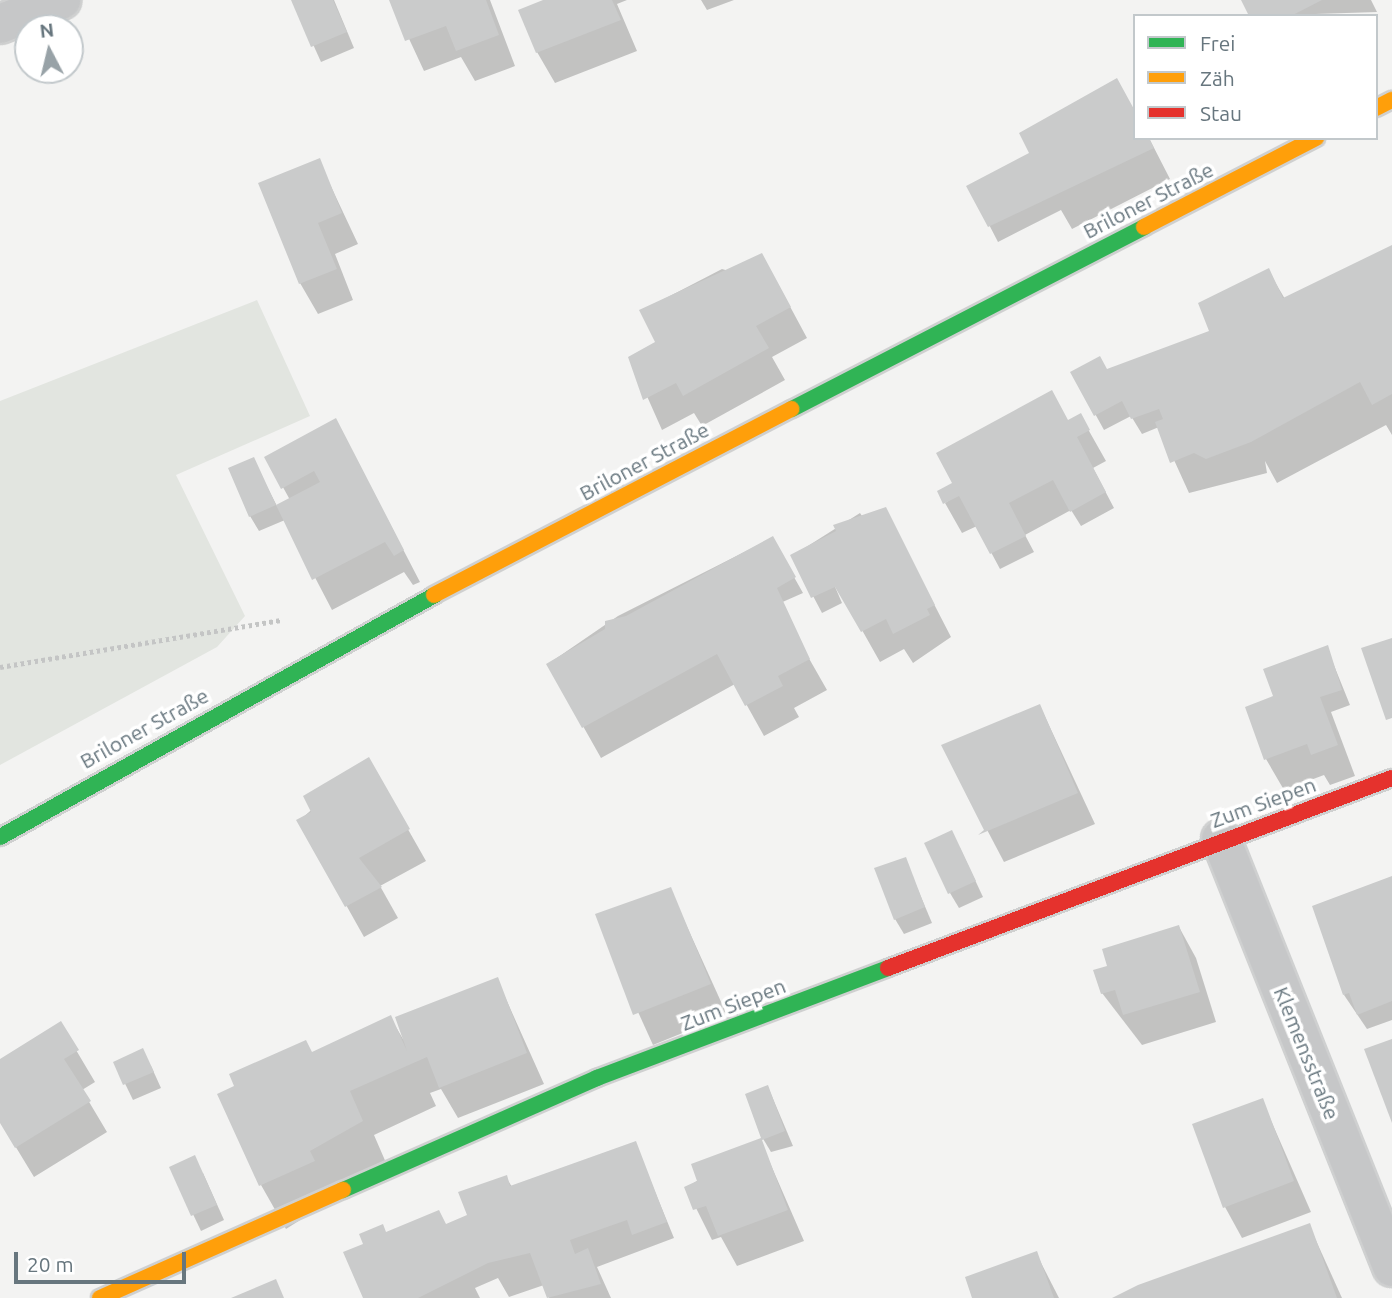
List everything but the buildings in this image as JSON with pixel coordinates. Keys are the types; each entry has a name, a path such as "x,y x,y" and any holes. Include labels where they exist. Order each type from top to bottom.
{"main road":[{"name":"Briloner Straße","path":"0,837 441,591 1312,140"},
{"name":"Zum Siepen","path":"100,1298 597,1078 1221,839 1392,778"}],"street":[{"path":"0,24 61,0"},
{"name":"Klemensstraße","path":"1221,839 1392,1268"}],"path":[{"path":"0,667 292,618"}],"shaded area":[{"path":"257,300 310,416 176,475 245,616 217,647 0,765 0,401"}],"traffic: fast":[{"path":"792,409 1144,227"},
{"path":"0,837 434,595"},
{"path":"343,1190 597,1078 888,968"}],"traffic: slow":[{"path":"1378,107 1392,100"},
{"path":"1144,227 1312,140"},
{"path":"434,595 792,409"},
{"path":"100,1298 343,1190"}],"traffic: jam":[{"path":"888,968 1392,778"}]}
